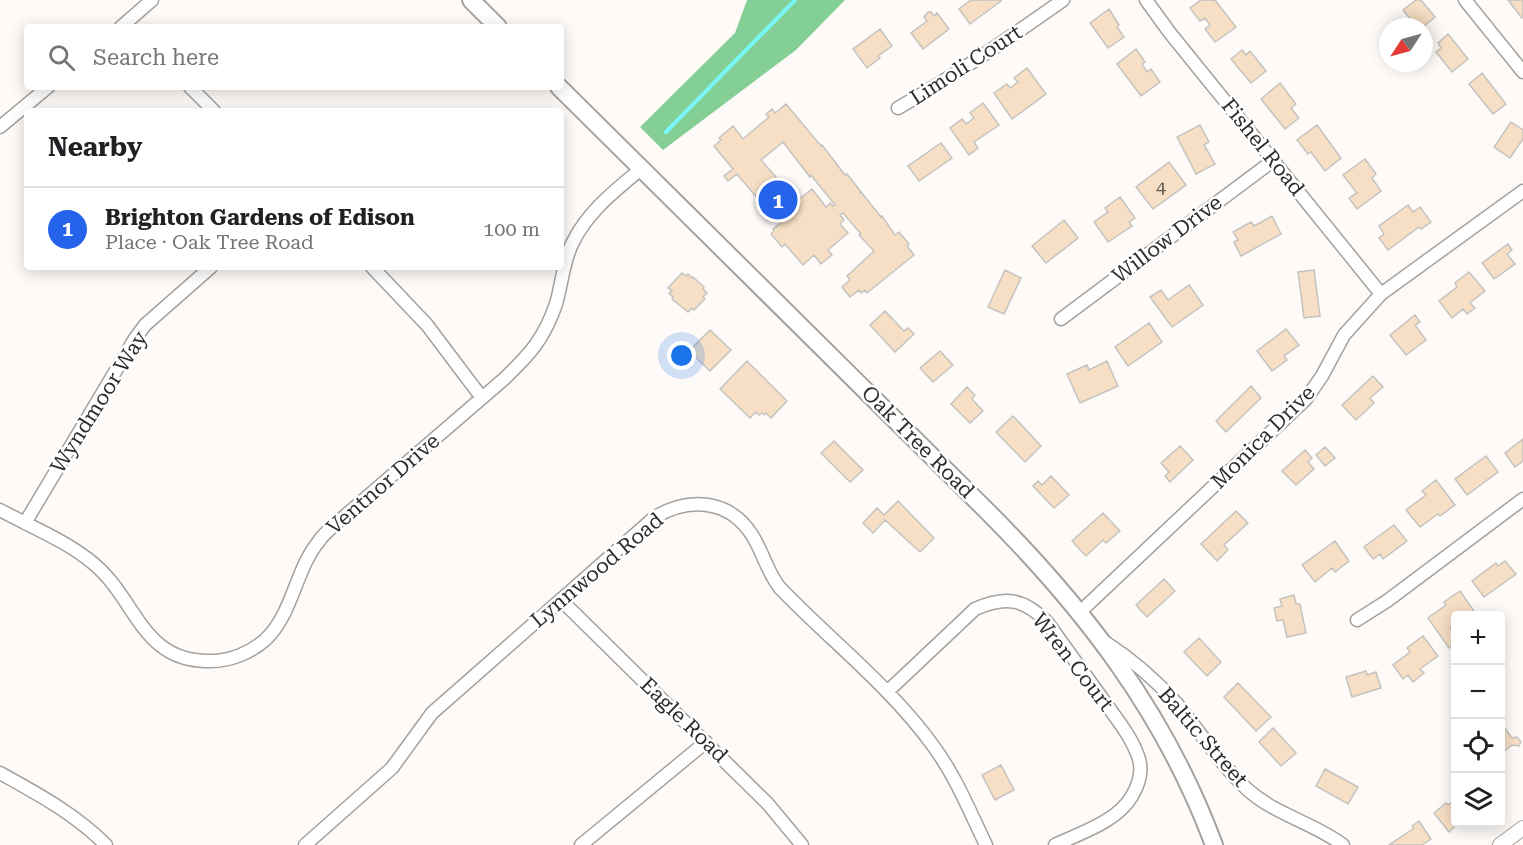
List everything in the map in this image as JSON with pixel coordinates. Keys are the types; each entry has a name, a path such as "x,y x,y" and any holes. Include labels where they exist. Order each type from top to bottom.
{"main road":[{"path":"471,0 495,24"},
{"name":"Oak Tree Road","path":"562,90 999,523 1080,612 1165,736 1190,785 1214,845"}],"street":[{"path":"127,24 153,0"},
{"name":"Limoli Court","path":"898,108 939,85 1063,0"},
{"name":"Fishel Road","path":"1146,0 1170,33 1381,294"},
{"path":"1465,0 1523,72"},
{"path":"0,127 44,90"},
{"path":"193,90 211,108"},
{"name":"Willow Drive","path":"1061,318 1274,160"},
{"name":"Ventnor Drive","path":"564,269 572,243 585,223 605,199 642,168"},
{"name":"Monica Drive","path":"1080,612 1306,399 1322,376 1344,335 1381,294 1523,191"},
{"name":"Wyndmoor Way","path":"25,524 134,340 145,326 208,270"},
{"path":"375,270 427,325 482,398"},
{"name":"Ventnor Drive","path":"0,510 68,546 95,564 117,588 143,630 169,652 202,661 220,661 237,657 265,640 279,624 318,542 331,528 482,398 529,354 543,336 556,303 564,270"},
{"path":"1357,620 1387,602 1523,499"},
{"name":"Lynnwood Road","path":"305,845 392,768 432,713 655,517 680,505 708,505 722,509 745,525 753,536 768,572 780,588 887,692 934,747 960,788 986,845"},
{"name":"Eagle Road","path":"561,600 768,804 800,844"},
{"name":"Wren Court","path":"887,692 975,609 992,602 1005,600 1019,602 1036,611 1047,622 1122,726 1138,755 1141,768 1132,797 1120,810 1104,821 1055,845"},
{"name":"Baltic Street","path":"1099,638 1136,662 1152,678 1176,703 1229,771 1248,790 1273,808 1343,845"},
{"path":"581,845 706,742"},
{"path":"0,773 53,802 87,826 106,845"},
{"path":"1500,845 1523,828"}],"green space":[{"path":"747,0 845,0 796,50 663,150 640,127 735,33"}],"building":[{"path":"971,0 1001,1 970,24 959,9"},
{"path":"1201,0 1215,0 1236,27 1215,42 1205,29 1210,25 1205,18 1200,21 1190,8"},
{"path":"1416,0 1421,0 1435,17 1410,18 1403,10"},
{"path":"1508,0 1523,0 1522,18"},
{"path":"1109,9 1124,37 1108,48 1090,23"},
{"path":"928,12 934,16 937,13 949,29 923,49 911,33 927,21 924,17"},
{"path":"880,29 892,46 867,68 853,49"},
{"path":"1448,34 1468,59 1452,72 1436,52 1441,48 1438,43"},
{"path":"1136,49 1145,62 1142,64 1147,72 1151,69 1160,82 1141,96 1117,64"},
{"path":"1242,50 1246,55 1250,51 1266,71 1251,83 1231,59"},
{"path":"1027,68 1046,94 1012,119 994,93 1007,84 1010,88 1018,82 1014,78"},
{"path":"1482,73 1506,104 1493,114 1469,84"},
{"path":"1280,83 1296,104 1291,108 1299,118 1285,129 1261,99"},
{"path":"983,103 999,125 974,142 978,148 969,155 950,128 962,119 966,124 974,118 970,113"},
{"path":"786,104 882,216 895,235 899,232 909,244 907,246 914,255 867,293 865,290 861,293 859,290 850,297 842,287 850,280 847,276 874,251 843,213 840,215 844,220 840,224 848,233 828,250 832,255 821,264 814,255 803,265 785,244 782,247 771,234 773,229 782,222 776,215 768,220 764,216 769,212 737,174 728,181 724,176 733,169 714,146 721,140 719,138 733,126 743,139 769,117 766,114 772,109 775,113","holes":["783,142 810,177 811,175 835,205 830,203 826,207 812,189 797,201 761,160"]},
{"path":"1511,122 1523,130 1523,139 1510,158 1494,147"},
{"path":"1200,125 1209,142 1204,145 1215,164 1196,174 1177,137"},
{"path":"1317,125 1341,158 1325,171 1311,152 1308,154 1297,140"},
{"path":"941,143 952,158 919,181 908,166"},
{"path":"1365,159 1376,174 1372,178 1381,191 1357,209 1349,198 1357,193 1343,175"},
{"path":"1169,162 1186,185 1153,209 1136,187"},
{"path":"1120,197 1135,218 1129,222 1132,226 1108,242 1094,222 1108,212 1105,208"},
{"path":"1408,205 1413,212 1420,207 1431,222 1421,229 1419,227 1388,250 1379,238 1384,234 1379,226"},
{"path":"1272,216 1281,234 1241,256 1234,242 1238,240 1233,232 1251,222 1254,226"},
{"path":"1064,220 1078,238 1046,263 1032,246"},
{"path":"1508,244 1512,250 1507,254 1515,264 1494,279 1482,263"},
{"path":"1005,270 1021,278 1004,314 988,307"},
{"path":"1314,270 1320,316 1304,318 1298,272"},
{"path":"1469,272 1485,291 1470,303 1475,308 1467,314 1463,309 1452,318 1439,301 1457,287 1455,283"},
{"path":"682,273 693,277 707,293 703,297 705,299 694,310 692,308 688,312 672,299 669,293 672,291 668,288"},
{"path":"1189,285 1203,305 1172,327 1150,297 1161,290 1168,300"},
{"path":"885,311 904,331 908,328 914,334 895,352 870,325"},
{"path":"1415,315 1420,322 1415,325 1426,340 1406,355 1390,335"},
{"path":"1149,323 1162,342 1128,366 1115,347"},
{"path":"1286,329 1299,345 1284,356 1287,360 1272,371 1257,351"},
{"path":"710,330 731,350 710,371 689,351"},
{"path":"940,351 953,365 933,382 920,368"},
{"path":"747,361 787,401 771,418 766,413 759,415 756,412 750,418 720,389"},
{"path":"1107,361 1118,386 1080,403 1067,374 1087,365 1089,370"},
{"path":"1373,376 1383,387 1370,398 1374,403 1356,420 1342,405"},
{"path":"1251,386 1261,398 1226,432 1216,421"},
{"path":"967,387 975,395 972,399 983,411 970,423 951,404"},
{"path":"1013,416 1041,446 1025,462 996,432"},
{"path":"1523,439 1523,461 1515,467 1505,453"},
{"path":"834,441 863,470 850,482 821,453"},
{"path":"1180,446 1193,460 1170,482 1165,476 1169,472 1161,463"},
{"path":"1325,447 1335,458 1325,466 1316,455"},
{"path":"1305,450 1312,458 1308,462 1314,469 1296,485 1282,471"},
{"path":"1486,456 1498,472 1467,495 1455,479"},
{"path":"1051,476 1069,495 1054,508 1033,486 1038,481 1042,485"},
{"path":"1436,480 1455,505 1420,527 1406,510 1426,495 1422,491"},
{"path":"898,501 934,538 920,552 885,520 873,533 863,523 877,508 884,515"},
{"path":"1236,511 1248,523 1224,545 1228,550 1217,561 1201,544"},
{"path":"1103,513 1120,531 1106,543 1103,540 1086,556 1072,541"},
{"path":"1394,525 1407,541 1383,559 1380,554 1373,559 1364,547"},
{"path":"1335,541 1349,561 1335,572 1332,568 1315,582 1302,565"},
{"path":"1505,561 1516,574 1484,597 1472,581 1496,563 1498,566"},
{"path":"1164,579 1175,591 1147,617 1136,605"},
{"path":"1460,591 1474,611 1451,611 1451,647 1449,648 1428,618 1446,605 1444,602"},
{"path":"1294,595 1296,604 1300,604 1306,633 1287,637 1283,620 1277,621 1274,608 1282,606 1280,599"},
{"path":"1423,636 1438,656 1420,669 1424,673 1413,682 1408,675 1403,679 1393,665 1410,652 1407,648"},
{"path":"1199,638 1221,662 1207,676 1184,652"},
{"path":"1366,671 1367,675 1376,672 1381,688 1352,697 1346,677"},
{"path":"1238,683 1271,717 1256,731 1224,697"},
{"path":"1273,728 1296,753 1281,766 1259,742"},
{"path":"1505,729 1512,738 1517,737 1521,742 1519,746 1512,745 1505,751"},
{"path":"1001,765 1014,790 995,800 982,775"},
{"path":"1325,769 1358,787 1348,804 1316,786"},
{"path":"1446,803 1448,805 1451,803 1451,827 1454,827 1449,832 1434,813"},
{"path":"1419,821 1431,839 1422,845 1389,845 1414,828 1412,826"}],"waterway":[{"path":"666,132 795,0"}],"place":[{"name":"Brighton Gardens of Edison","path":"778,200"}]}
